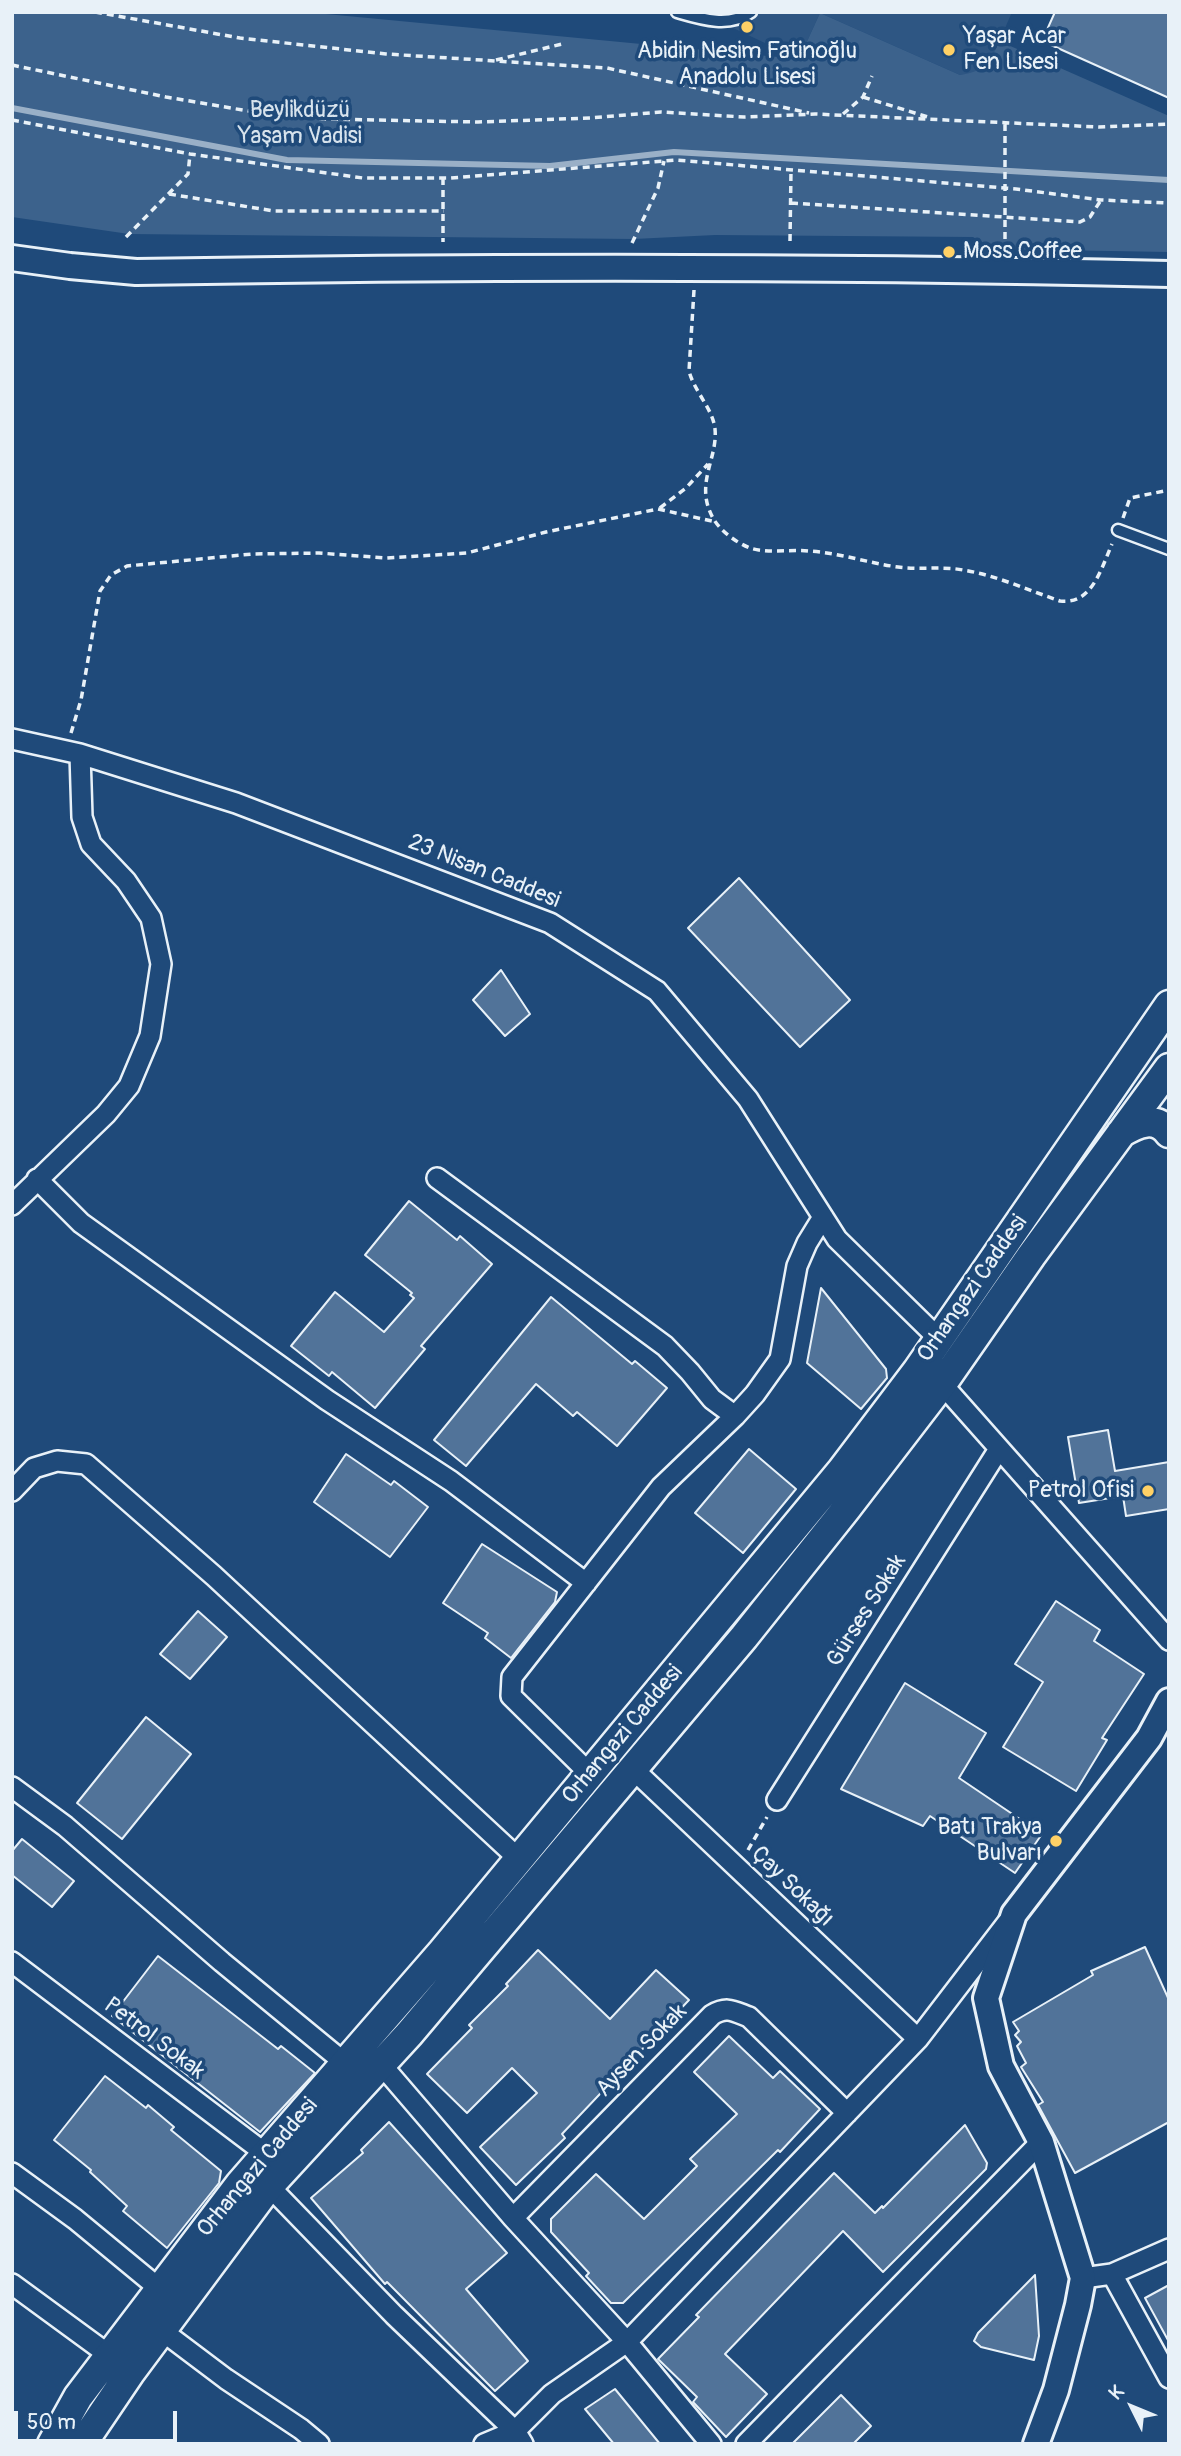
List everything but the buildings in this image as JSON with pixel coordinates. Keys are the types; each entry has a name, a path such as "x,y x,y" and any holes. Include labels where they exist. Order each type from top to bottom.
{"main road":[{"name":"Orhangazi Caddesi","path":"52,2444 78,2397 240,2184 520,1860 842,1471 939,1339 1169,1005"},
{"name":"Orhangazi Caddesi","path":"82,2444 161,2330 269,2186 409,2034 744,1637 846,1509 942,1384 1031,1256 1169,1068"},
{"path":"1121,1133 1135,1124 1155,1122 1169,1133"}],"street":[{"path":"12,258 136,272 820,268 1169,274"},
{"name":"23 Nisan Caddesi","path":"12,739 71,752 236,803 550,923 657,991 748,1099 837,1239 939,1339"},
{"path":"12,1205 106,1114 129,1086 150,1036 161,964 151,918 126,881 91,844 82,817 71,752"},
{"path":"438,1178 665,1346 691,1372 712,1399 735,1416"},
{"path":"37,1179 81,1223 327,1400 451,1481 586,1583"},
{"path":"590,1774 511,1696 512,1677 661,1487 735,1416 780,1359 797,1266 823,1217"},
{"path":"942,1384 1169,1640"},
{"name":"Gürses Sokak","path":"777,1800 999,1449"},
{"path":"12,1491 34,1468 57,1461 86,1464 214,1576 520,1860"},
{"path":"484,2444 519,2437 552,2394 628,2342 918,2039 1149,1738 1169,1701"},
{"path":"1149,1738 1169,1721"},
{"name":"Çay Sokağı","path":"633,1769 918,2039"},
{"path":"12,1787 65,1826 222,1962 346,2064"},
{"path":"1014,1914 986,1998 1001,2066 1041,2142 1083,2278 1056,2390 1036,2444"},
{"name":"Petrol Sokak","path":"12,1962 266,2154"},
{"name":"Aysen Sokak","path":"513,2218 702,2025 722,2009 749,2017 848,2113"},
{"path":"380,2063 513,2218 628,2342 711,2444"},
{"path":"746,2444 1041,2142"},
{"path":"12,2173 75,2219 161,2290"},
{"path":"269,2186 394,2315 519,2437"},
{"path":"1083,2278 1112,2274 1169,2249"},
{"path":"1112,2274 1169,2378"},
{"path":"12,2284 109,2355"},
{"path":"161,2330 319,2444"}],"lane":[{"path":"677,12 703,19 733,21 751,12"},
{"path":"1118,530 1169,550"}],"path":[{"path":"95,12 240,38 386,54 607,68 815,114"},
{"path":"491,61 562,44"},
{"path":"12,65 166,97 266,114 324,119 478,122 590,118 661,112 744,117 815,114 1099,127 1169,124"},
{"path":"841,116 863,97 873,76"},
{"path":"863,97 936,120"},
{"path":"12,120 190,153 363,178 443,178 676,160 1004,188 1101,200 1169,203"},
{"path":"1005,123 1006,254"},
{"path":"125,237 188,174 190,153"},
{"path":"632,243 658,188 664,161"},
{"path":"790,241 791,170"},
{"path":"443,178 443,242"},
{"path":"169,194 274,211 444,211"},
{"path":"791,203 1080,222 1090,217 1101,200"},
{"path":"694,288 690,370 692,382 715,430 705,482 707,499 716,522 733,538 750,547 766,551 852,556 898,567 962,570 1072,603 1082,598 1089,589 1118,530 1130,498 1169,490"},
{"path":"71,752 72,731 81,700 100,591 111,575 127,566 251,554 319,553 387,558 467,553 546,532 658,509 669,503 708,463"},
{"path":"658,509 716,522"},
{"path":"738,1869 777,1800"}],"shaded area":[{"name":"Yaşar Acar Fen Lisesi","path":"699,12 1012,12 992,58 975,74 960,75 820,13 799,59"}],"green space":[{"name":"Beylikdüzü Yaşam Vadisi","path":"12,12 305,12 799,59 820,13 960,75 985,65 999,41 1169,116 1169,252 994,249 973,237 715,235 634,239 129,234 12,217"}],"waterway":[{"path":"12,108 287,160 550,166 674,152 1169,180"}],"place":[{"name":"Abidin Nesim Fatinoğlu Anadolu Lisesi","path":"747,27"},
{"name":"Yaşar Acar Fen Lisesi","path":"949,50"},
{"name":"Moss Coffee","path":"949,252"},
{"name":"Petrol Ofisi","path":"1148,1491"},
{"name":"Batı Trakya Bulvarı","path":"1056,1841"}]}
